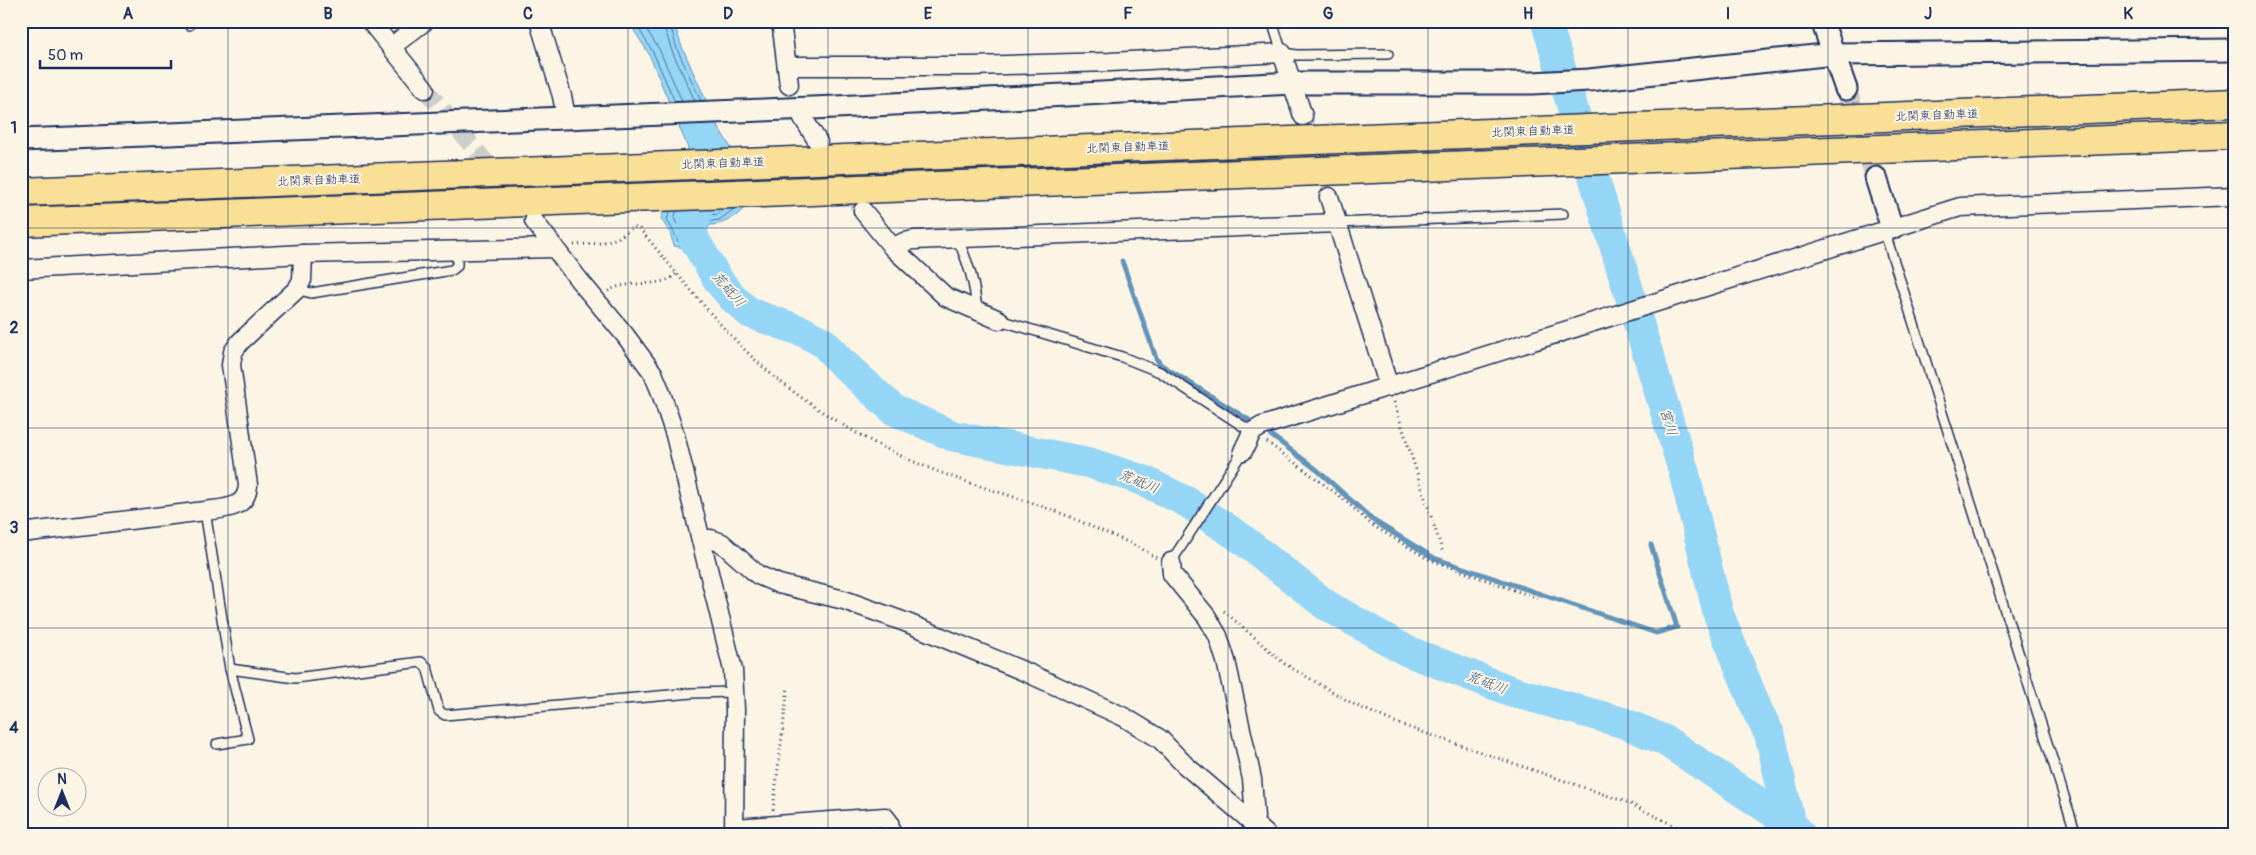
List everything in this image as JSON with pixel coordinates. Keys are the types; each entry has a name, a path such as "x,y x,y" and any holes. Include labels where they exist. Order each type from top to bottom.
{"highway":[{"name":"北関東自動車道","path":"21,192 2235,104"},
{"path":"21,222 2235,135"}],"street":[{"path":"370,21 425,89"},
{"path":"539,21 562,96 575,116"},
{"path":"780,21 789,85"},
{"path":"1822,21 1846,89"},
{"path":"391,47 422,22"},
{"path":"21,140 1023,98 1293,82 1532,83 1589,80 1834,54 2235,50"},
{"path":"787,66 971,66 1110,62 1282,53 1303,116"},
{"path":"803,118 818,142"},
{"path":"1876,178 1888,229"},
{"path":"1243,450 1252,432 1262,426 1960,207 2235,196"},
{"path":"1329,197 1389,387"},
{"path":"863,211 893,248 946,297 999,320"},
{"path":"534,221 595,299 626,335 653,373 675,435 733,670 734,831 885,817 889,822 891,834"},
{"path":"893,248 904,242 914,240 1336,223"},
{"path":"21,269 303,254 554,248"},
{"path":"21,532 205,511 234,507 243,502 248,495 248,485 231,365 233,352 240,342 297,290 302,280 303,254"},
{"path":"701,539 711,539 722,543 758,576 779,584 844,600 905,622 1028,673 1124,717 1160,740 1185,765 1259,829"},
{"path":"1171,565 1175,579 1207,617 1218,636 1226,661 1252,778 1255,816 1259,829"}],"lane":[{"path":"1272,21 1282,53 1297,55 1388,54"},
{"path":"1336,223 1563,214"},
{"path":"1888,229 2076,834"},
{"path":"957,238 966,262 976,302 976,311"},
{"path":"297,290 311,293 452,270 457,266 457,251"},
{"path":"999,320 1122,358 1160,372 1252,432"},
{"path":"1171,565 1243,450"},
{"path":"205,511 230,669 248,739 217,744"},
{"path":"230,669 295,678 421,662 427,667 440,711 445,715 692,693 734,692"}],"path":[{"path":"554,248 610,241 618,238 633,227 639,228 714,317 748,352 789,388 831,416 868,439 923,466 996,493 1056,512 1137,546 1171,565"},
{"path":"595,299 615,286 666,280 672,278 677,272"},
{"path":"1389,387 1443,553"},
{"path":"1252,432 1341,497 1372,525 1428,559 1539,599"},
{"path":"1218,605 1285,664 1355,705 1399,724 1629,803 1691,834"},
{"path":"771,827 788,686"}],"water":[{"path":"628,21 673,21 682,47 718,127 733,151 756,181 744,208 731,219 710,225 704,234 703,247 697,250 674,246 670,233 661,219 688,148 649,54"}],"waterway":[{"name":"宮川","path":"1546,21 1684,472 1718,613 1758,712 1770,735 1790,823"},
{"name":"荒砥川","path":"698,208 692,226 694,239 718,280 733,298 750,313 804,332 824,343 840,361 894,410 953,436 1090,463 1142,480 1187,502 1238,536 1326,605 1407,651 1511,691 1624,723 1664,740 1790,823 1800,834"},
{"path":"1122,261 1156,358 1160,364 1257,425"},
{"path":"1264,430 1316,469 1374,521 1434,558 1656,633 1677,627 1651,545"},
{"path":"1709,616 1718,613"}],"tunnel":[{"path":"425,89 522,206"},
{"path":"1846,89 1876,178"},
{"path":"1303,116 1329,197"},
{"path":"825,153 863,211"}]}
